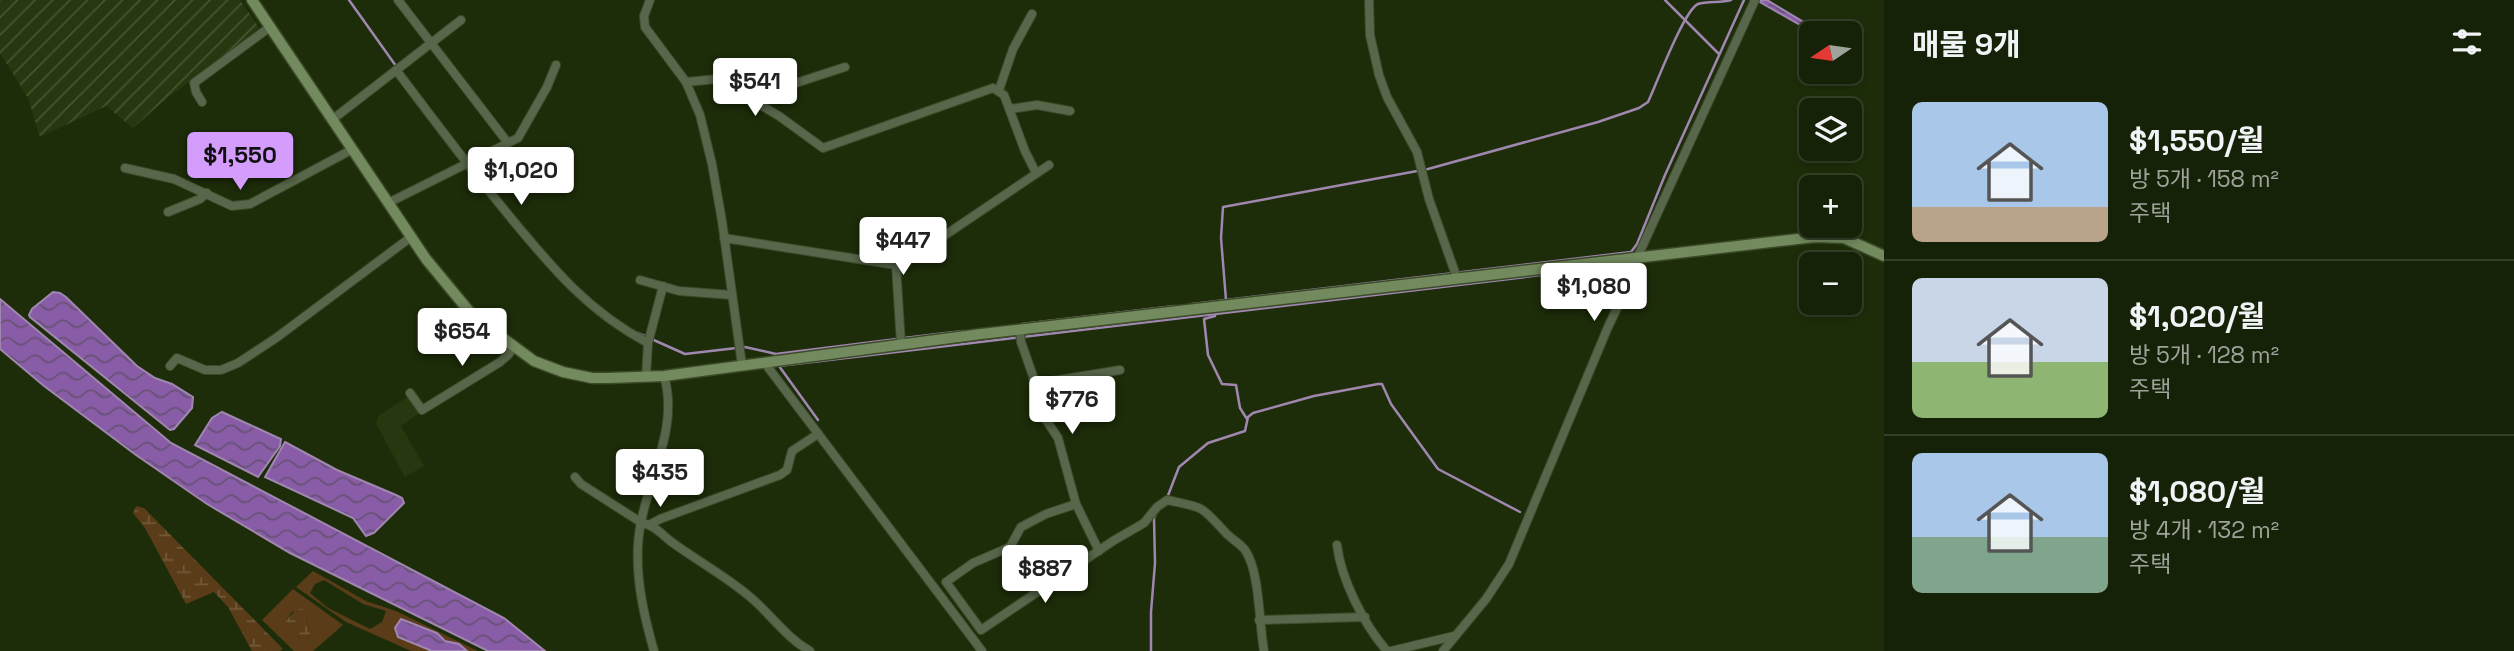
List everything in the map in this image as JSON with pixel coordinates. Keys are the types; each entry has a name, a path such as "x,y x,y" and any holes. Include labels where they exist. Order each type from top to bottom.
{"street":[{"path":"252,0 411,237 473,316 534,361 563,372 592,378 664,376 901,344 1827,236 1844,238 1884,256"},
{"path":"398,0 508,143"},
{"path":"650,0 644,16 645,27 686,82 701,115 712,164 743,365"},
{"path":"1369,0 1370,35 1379,75 1387,97 1418,152 1433,211 1457,278"},
{"path":"1443,651 1486,599 1509,564 1608,327 1632,278 1637,258 1755,0"},
{"path":"999,90 1013,49 1032,14"},
{"path":"333,119 461,20"},
{"path":"202,102 194,83 270,27"},
{"path":"388,203 519,138 547,88 556,65"},
{"path":"750,98 845,67"},
{"path":"396,70 466,164 563,281 618,328 648,344"},
{"path":"686,82 717,79 823,148 993,88 1004,95 1036,173"},
{"path":"1010,109 1037,105 1070,111"},
{"path":"125,168 174,179 232,206 250,204 353,149"},
{"path":"724,238 896,265 926,248 1049,165"},
{"path":"168,212 200,199 207,193"},
{"path":"170,366 177,358 205,370 221,370 238,363 411,237"},
{"path":"896,265 901,344"},
{"path":"640,280 679,291 732,295"},
{"path":"646,377 648,344 663,286"},
{"path":"1020,330 1037,406 1058,438 1076,504 1099,551"},
{"path":"410,393 422,410 500,362 513,348"},
{"path":"764,362 982,651"},
{"path":"1034,384 1120,370"},
{"path":"654,651 644,619 638,544 646,524 668,415 668,387 664,376"},
{"path":"646,524 780,475 787,470 792,451 818,433"},
{"path":"575,477 581,484 646,524 752,598 785,633 810,651"},
{"path":"1076,504 1045,514 1021,527 1010,547 973,563 946,582 981,630 1148,520 1162,501 1167,500 1198,506 1244,548 1249,557 1264,651"},
{"path":"1337,545 1339,561 1347,583 1378,641 1389,651 1454,636"},
{"path":"1259,621 1365,617"}],"shaded area":[{"path":"0,0 240,0 260,29 166,99 133,128 106,106 40,137 28,98 0,53"},
{"path":"409,396 419,413 401,426 424,466 405,477 376,424 378,416"}],"green space":[{"path":"136,506 144,508 283,649 252,651 228,607 214,592 186,604 145,528 133,513"},
{"path":"313,571 366,601 396,611 478,651 467,651 437,633 398,637 432,651 411,651 346,622 296,587","holes":["324,580 363,604 386,611 382,622 370,629 328,608 310,593 315,584"]},
{"path":"293,589 343,625 313,651 294,651 262,620","holes":["305,610 310,634 308,643 291,631 286,620 292,612"]},
{"path":"298,608 305,610 310,634 310,647 306,650 300,637 290,631 286,620"}],"water":[{"path":"1767,0 1802,21 1799,21 1799,24 1758,1"},
{"path":"53,292 66,297 137,366 193,397 192,408 174,429 170,430 30,317 32,309"},
{"path":"0,299 171,443 504,618 545,651 488,651 290,553 207,504 136,455 44,386 0,349"},
{"path":"222,412 281,439 280,446 258,477 195,445 212,418"},
{"path":"285,442 337,470 402,498 404,503 374,533 366,536 353,518 265,477"},
{"path":"401,619 437,633 445,641 459,644 467,651 432,651 398,637 395,628"}],"waterway":[{"path":"349,0 396,66"},
{"path":"1665,0 1719,54"},
{"path":"1226,300 1221,238 1223,207 1428,169 1639,108 1648,102 1678,33 1692,9 1698,4 1731,0"},
{"path":"1192,304 1631,252 1637,244 1744,0"},
{"path":"528,233 537,244"},
{"path":"818,420 779,366 1592,269"},
{"path":"1022,324 1175,306"},
{"path":"1215,314 1204,319 1208,355 1222,384 1236,385 1240,408 1247,419"},
{"path":"904,338 963,331"},
{"path":"638,333 685,354 745,347 776,354 897,339"},
{"path":"1167,498 1179,467 1208,443 1245,431 1248,417 1253,413 1314,396 1382,384 1391,404 1438,469 1520,512"},
{"path":"1151,651 1154,518 1157,512"}]}
